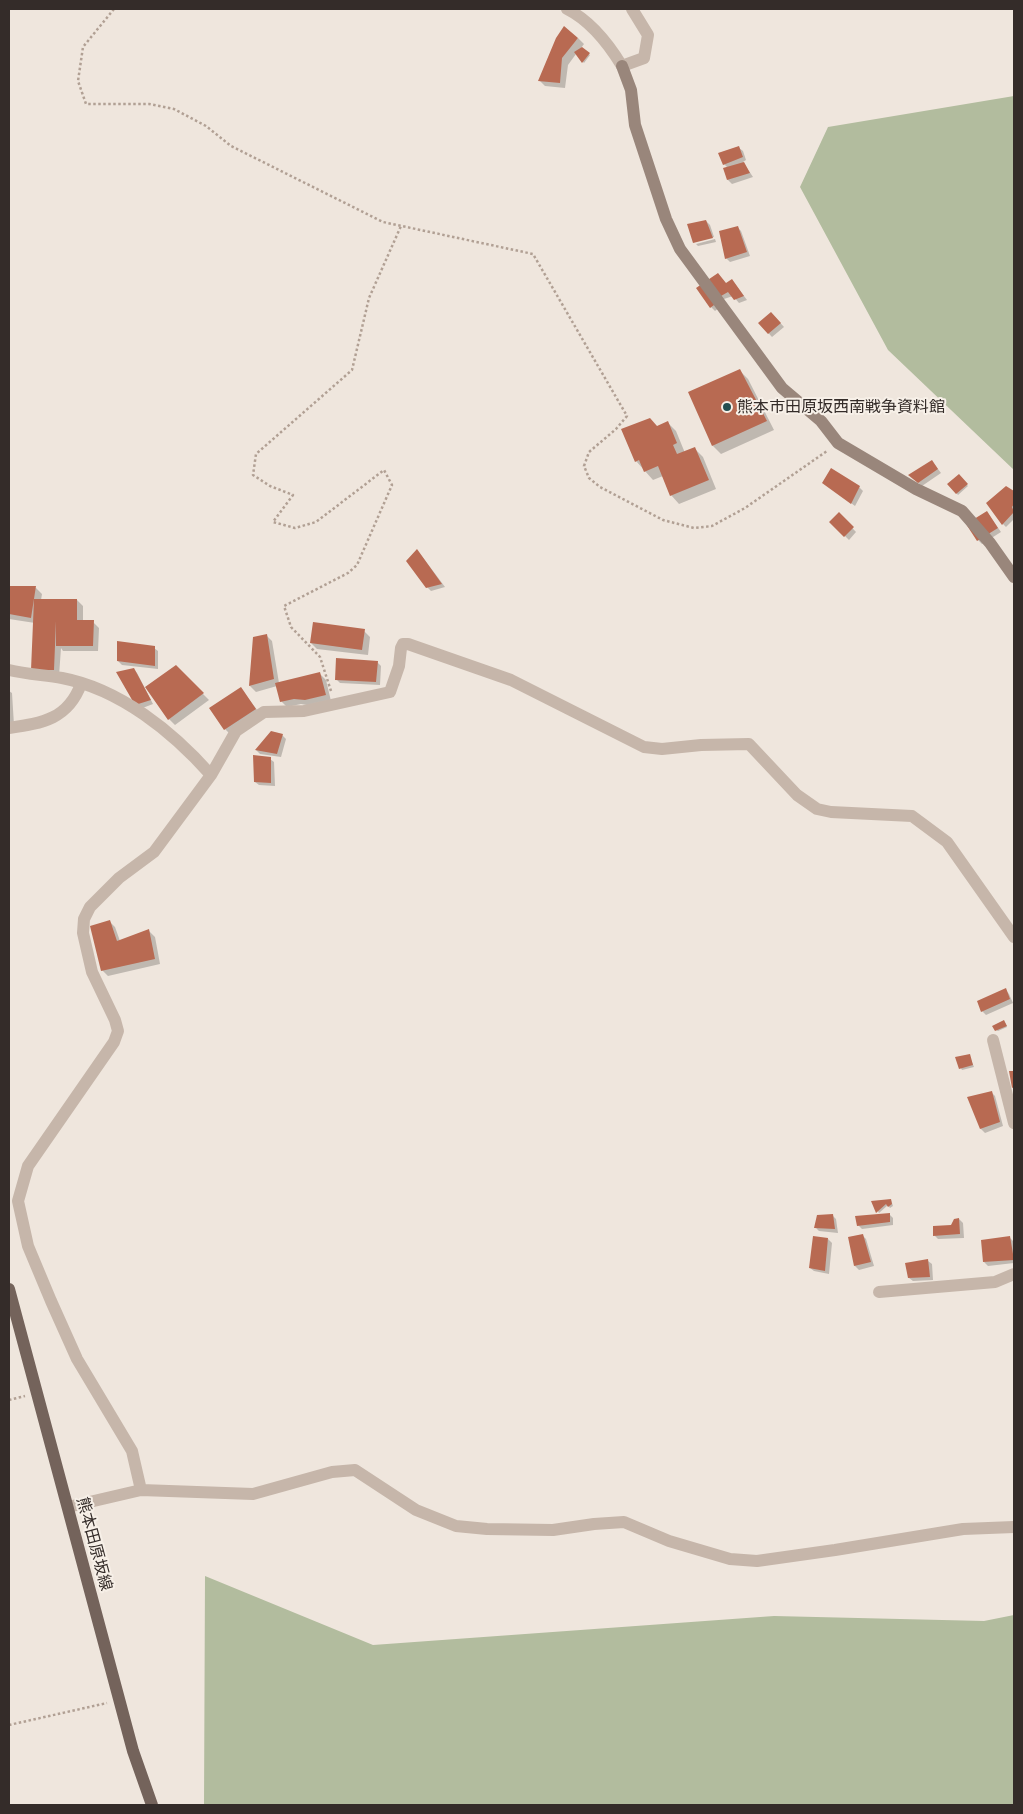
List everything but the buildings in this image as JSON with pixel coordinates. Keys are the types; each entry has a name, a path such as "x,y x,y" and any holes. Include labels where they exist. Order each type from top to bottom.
{"main road":[{"name":"熊本田原坂線","path":"9,1289 133,1751 152,1805"}],"street":[{"path":"567,9 575,13 606,40 622,66 631,90 635,126 666,219 680,249 741,335 782,388 820,421 838,443 916,489 962,511 990,543 1014,577"},
{"path":"622,66 644,58 648,35 632,9"},
{"path":"141,1490 132,1451 77,1359 47,1292 28,1246 18,1201 28,1166 114,1042 118,1031 115,1020 92,972 83,933 84,919 90,907 119,878 154,852 211,775 236,731 264,712 304,711 390,692 399,666 401,648 404,644 408,644 511,680 644,747 662,749 701,745 749,744 797,794 817,809 831,812 912,816 947,842 1014,937"},
{"path":"9,670 63,678 113,695 168,732 189,750 211,775"},
{"path":"9,728 50,720 65,710 77,694 81,684"},
{"path":"993,1040 1014,1123"},
{"path":"879,1292 996,1282 1014,1274"},
{"path":"68,1507 141,1490 253,1494 332,1472 355,1470 416,1510 456,1526 487,1529 552,1530 624,1522 669,1541 730,1559 757,1561 963,1529 1014,1527"}],"path":[{"path":"114,9 83,48 78,81 86,104 149,104 174,109 206,126 231,146 383,222 533,254 626,416 616,429 589,452 584,466 589,478 600,487 663,520 694,528 712,526 745,508 838,443"},
{"path":"335,705 320,657 291,627 284,606 348,573 356,565 392,485 384,470 316,522 295,528 273,522 292,495 270,486 253,474 256,454 352,370 369,298 401,226"},
{"path":"9,1400 36,1393"},
{"path":"9,1725 119,1700"}],"green space":[{"path":"1014,96 1014,470 888,350 800,187 828,127"},
{"path":"205,1576 373,1645 774,1616 984,1621 1014,1615 1014,1805 204,1805"}],"place":[{"name":"熊本市田原坂西南戦争資料館","path":"727,407"}]}
